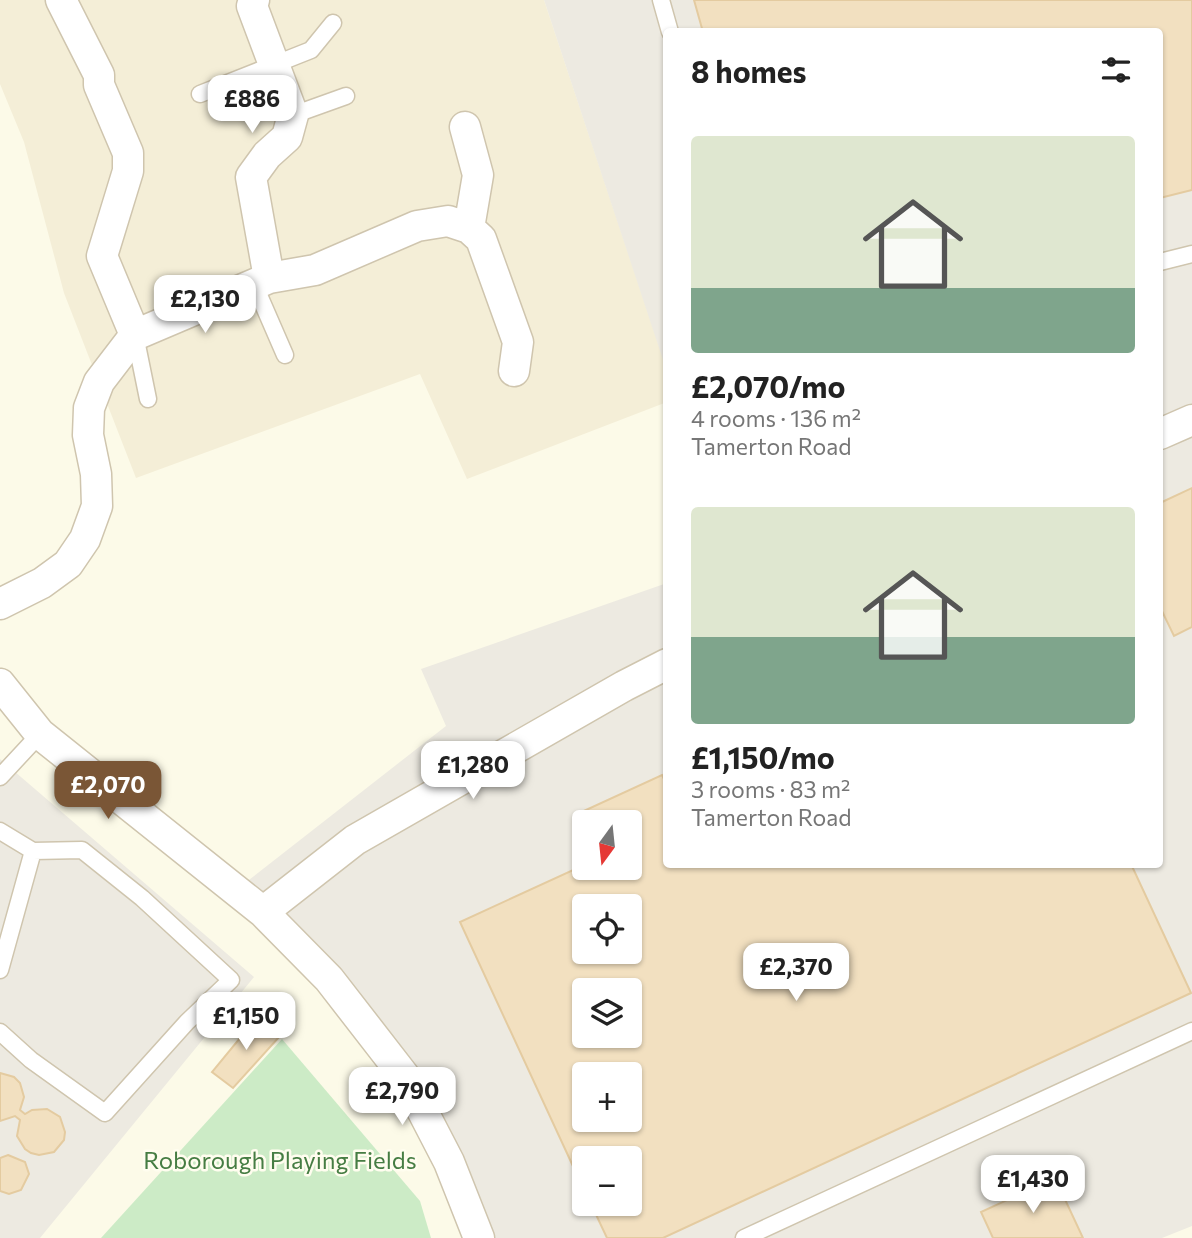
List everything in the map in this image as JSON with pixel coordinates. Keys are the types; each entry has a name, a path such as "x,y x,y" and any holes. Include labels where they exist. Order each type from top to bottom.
{"street":[{"path":"61,0 99,75 99,85 128,153 128,171 102,256 135,335"},
{"path":"254,0 252,6 293,115 287,137 267,155 251,177 262,282"},
{"path":"465,127 478,176 469,228"},
{"path":"0,604 42,583 68,564 85,539 97,506 96,474 88,435 89,408 99,383 135,335 262,282 315,270 417,226 448,221 469,228 481,239 518,342 514,371"},
{"path":"1163,433 1192,419"},
{"path":"263,912 355,840 663,666"},
{"path":"0,684 40,734 263,912 329,979 405,1077 449,1162 478,1238"}],"lane":[{"path":"661,0 669,28"},
{"path":"200,94 311,50 333,23"},
{"path":"293,115 346,96"},
{"path":"1163,261 1192,254"},
{"path":"262,282 285,355"},
{"path":"135,335 148,399"},
{"path":"0,777 40,734"},
{"path":"0,831 33,851 82,850 142,898 231,980 187,1022 105,1112 31,1060 0,1032"},
{"path":"0,970 33,851"},
{"path":"744,1238 1192,1031"}],"shaded area":[{"path":"0,0 544,0 663,358 663,404 467,479 420,374 136,478 64,293 24,142 0,84"},
{"path":"544,0 1192,0 1192,1226 1162,1238 474,1238 370,1032 236,890 446,726 421,669 663,584 663,868 1163,868 1163,28 663,28 663,360"},
{"path":"0,759 254,977 40,1238 0,1238"}],"green space":[{"name":"Roborough Playing Fields","path":"282,1039 420,1201 431,1238 101,1238"}],"building":[{"path":"694,0 1192,0 1192,190 1163,197 1163,28 702,28"},
{"path":"1192,488 1192,627 1174,636 1163,613 1163,502"},
{"path":"662,775 663,868 1133,868 1191,993 663,1238 607,1238 597,1216 642,1216 642,1146 572,1146 572,1164 460,922 572,871 572,880 642,880 642,810 586,810"},
{"path":"259,1015 280,1036 233,1088 212,1072"},
{"path":"0,1073 14,1077 20,1083 24,1097 20,1110 25,1114 32,1110 47,1109 60,1117 65,1132 64,1140 54,1152 39,1155 31,1153 17,1136 20,1120 15,1116 0,1121"},
{"path":"8,1155 25,1162 29,1174 21,1190 9,1194 0,1191 0,1158"},
{"path":"1055,1178 1083,1238 993,1238 981,1212"}]}
